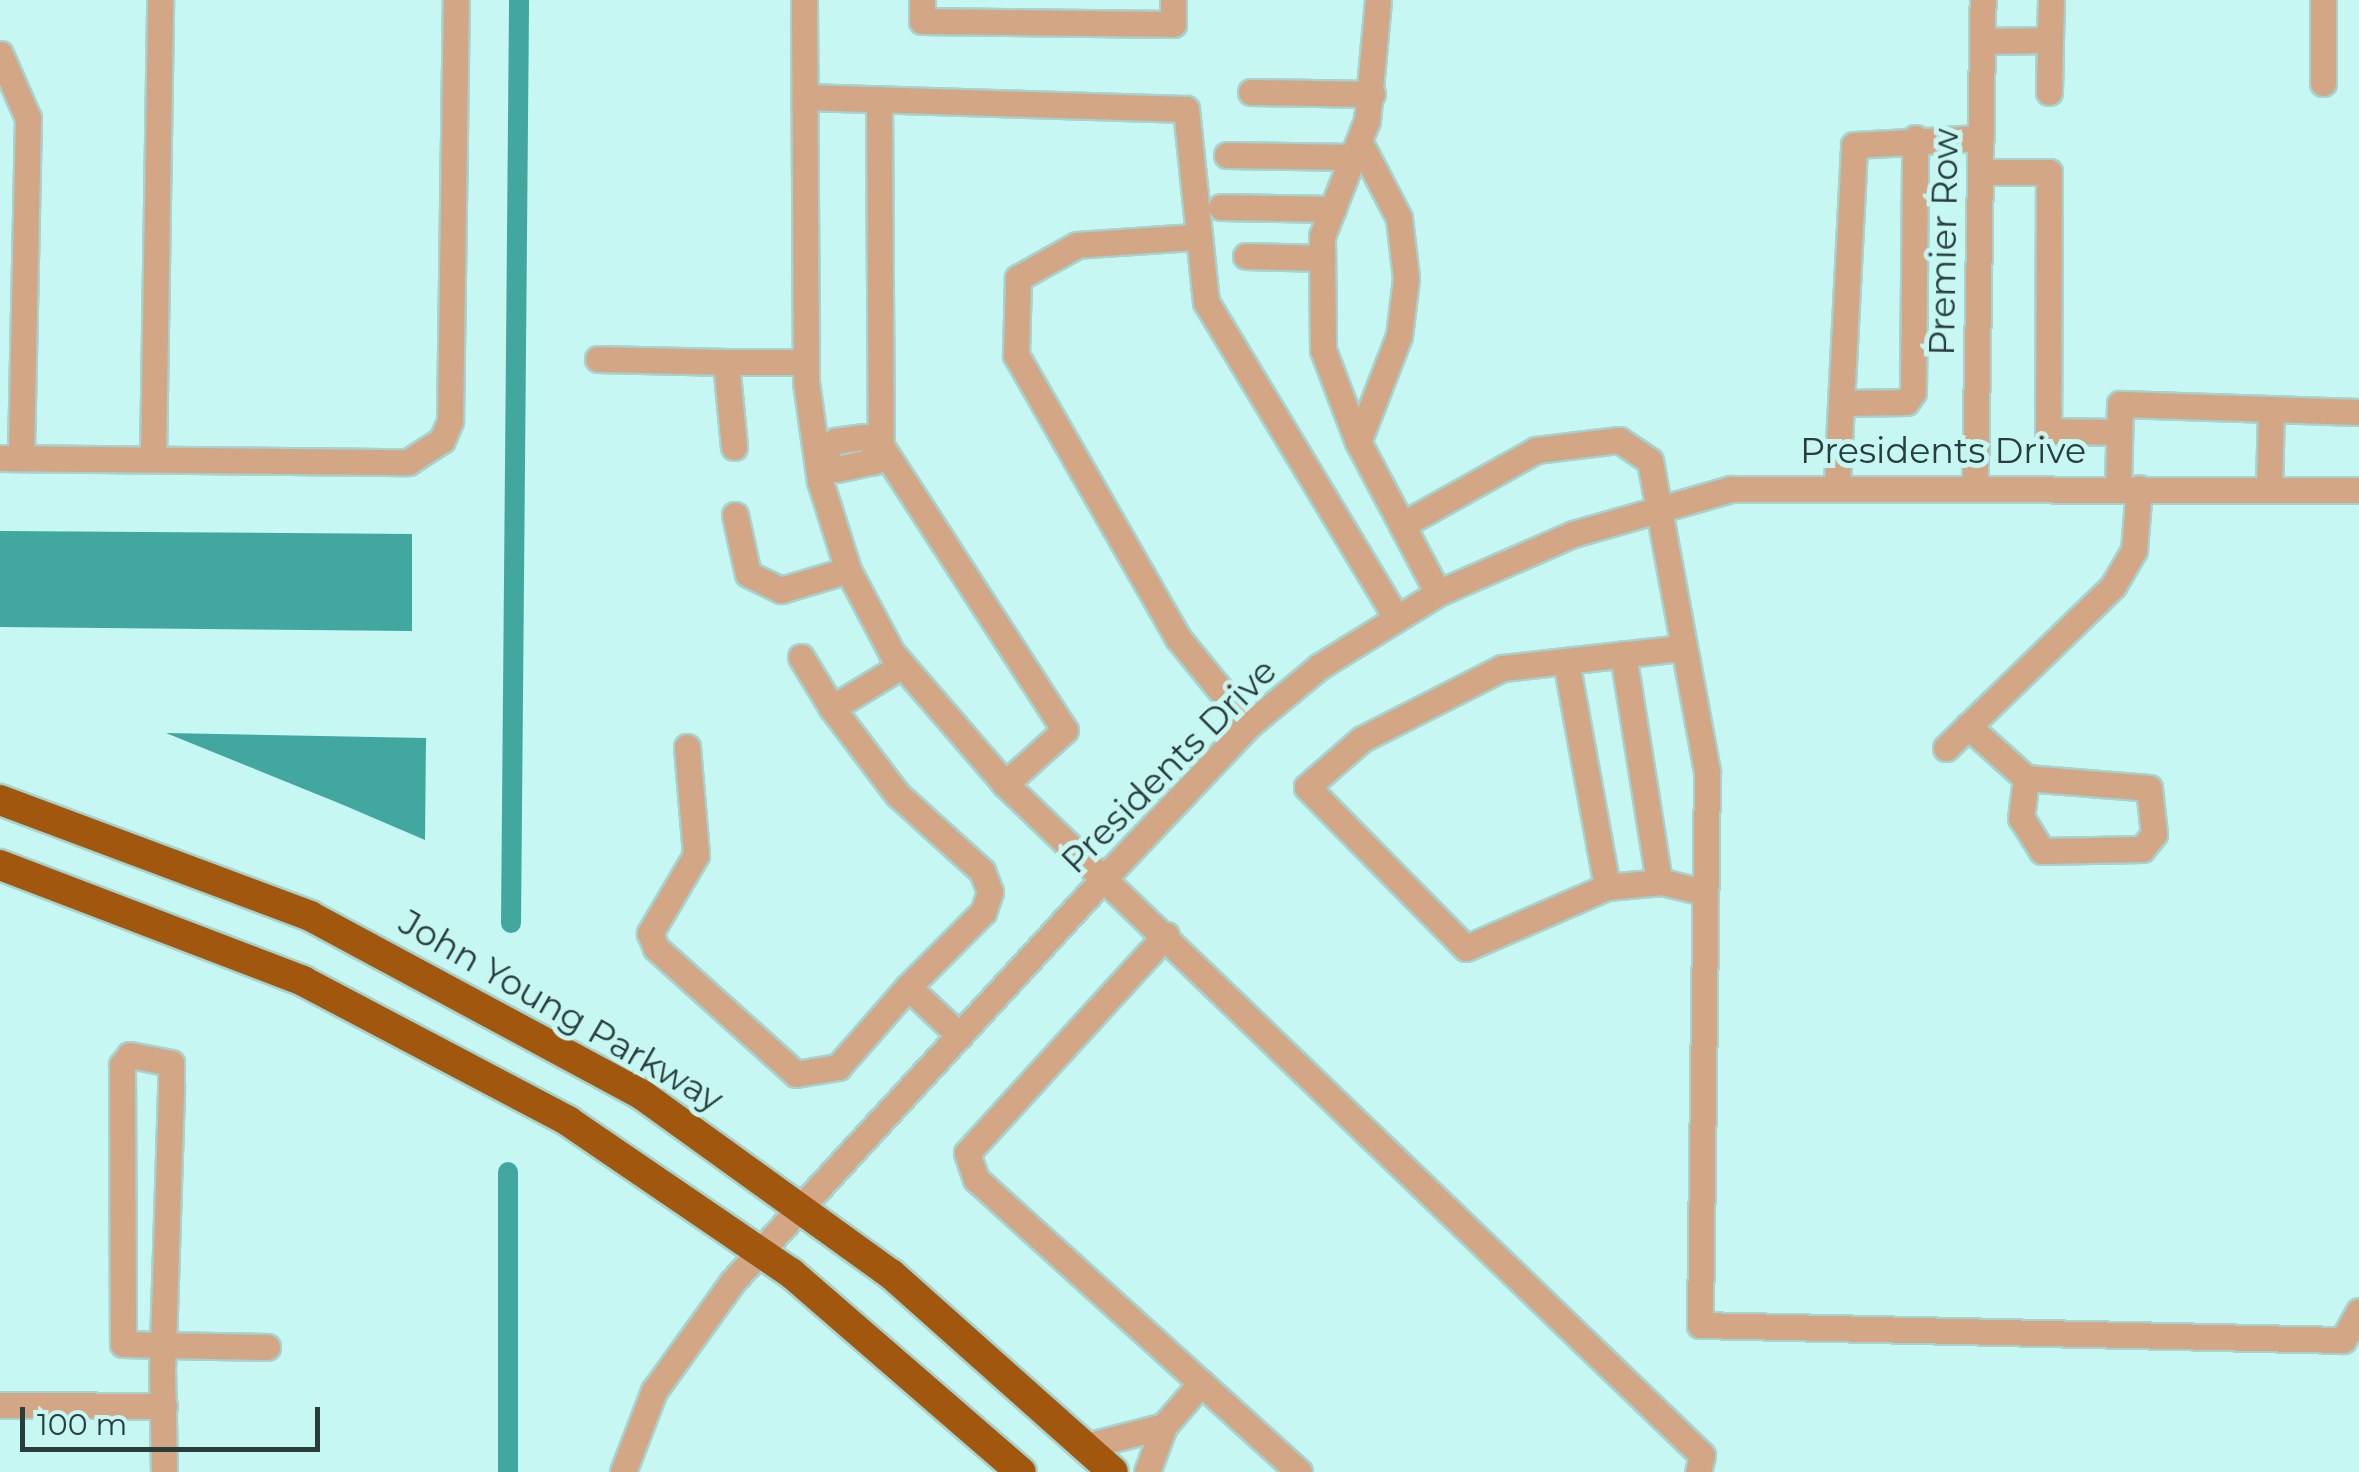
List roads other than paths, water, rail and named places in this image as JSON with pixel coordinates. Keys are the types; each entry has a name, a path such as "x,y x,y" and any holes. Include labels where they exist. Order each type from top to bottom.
{"highway":[{"name":"John Young Parkway","path":"0,800 237,884 391,954 642,1094 805,1207 1113,1472"},
{"path":"0,864 241,953 420,1038 568,1121 761,1251 1021,1472"}],"street":[{"path":"153,458 160,0"},
{"path":"0,54 28,118 10,458 408,462 442,440 450,421 456,0"},
{"path":"804,0 806,362 817,459 848,570 901,666 1005,784 1106,876 1702,1455 1698,1472"},
{"path":"922,0 922,20 1173,24 1173,0"},
{"path":"1378,0 1372,94 1357,150 1333,209 1322,258 1323,350 1358,442 1438,592"},
{"name":"Premier Row","path":"1975,486 1983,0"},
{"path":"2049,92 2051,0"},
{"path":"2323,0 2323,82"},
{"path":"1982,41 2050,40"},
{"path":"1252,92 1372,94"},
{"path":"805,97 1186,109 1193,238 1206,302 1396,617"},
{"path":"817,459 837,468 874,461 881,446 878,99"},
{"path":"1837,483 1845,403 1851,154 1864,138 1981,138"},
{"path":"1845,403 1906,402 1912,392 1915,138"},
{"path":"1228,155 1357,150"},
{"path":"1357,150 1399,218 1406,278 1399,336 1358,442"},
{"path":"1980,172 2048,172 2048,431 2119,432"},
{"path":"1221,207 1333,209"},
{"path":"1193,238 1077,245 1018,278 1016,356 1178,638 1249,725"},
{"path":"1246,256 1322,258"},
{"path":"598,359 806,362"},
{"path":"726,362 734,447"},
{"path":"1946,748 2113,586 2134,550 2119,432 2120,404 2359,412"},
{"path":"2269,489 2271,409"},
{"path":"1402,525 1519,458 1577,440 1637,448 1650,461 1681,648 1708,772 1703,892 1700,1325 2342,1340 2359,1312"},
{"path":"881,446 1065,730 1005,784"},
{"name":"Presidents Drive","path":"623,1472 669,1366 761,1251 1106,876 1249,725 1396,617 1438,592 1658,506 1731,489 1837,483 2359,490"},
{"path":"735,515 748,574 781,590 848,570"},
{"path":"1681,648 1502,668 1362,739 1307,786 1466,948 1607,886 1659,882 1703,892"},
{"path":"1623,654 1659,882"},
{"path":"687,747 696,855 650,933 656,948 796,1074 838,1067 908,987 982,912 988,881 896,794 832,708 802,656"},
{"path":"1566,661 1607,886"},
{"path":"832,708 901,666"},
{"path":"1968,726 2026,778 2149,788 2154,834 2142,849 2042,851 2021,818 2026,778"},
{"path":"1166,935 967,1153 976,1179 1299,1472"},
{"path":"908,987 960,1036"},
{"path":"164,1472 163,1345 172,1063 130,1055 122,1065 118,1328 124,1344 163,1345 267,1347"},
{"path":"1148,1472 1164,1426 1201,1383"},
{"path":"0,1404 164,1406"},
{"path":"1086,1446 1164,1426"}],"water":[{"path":"0,531 412,534 412,631 0,627"},
{"path":"166,733 426,738 425,840 341,804"}],"waterway":[{"path":"511,923 519,0"},
{"path":"508,1172 508,1472"}]}
